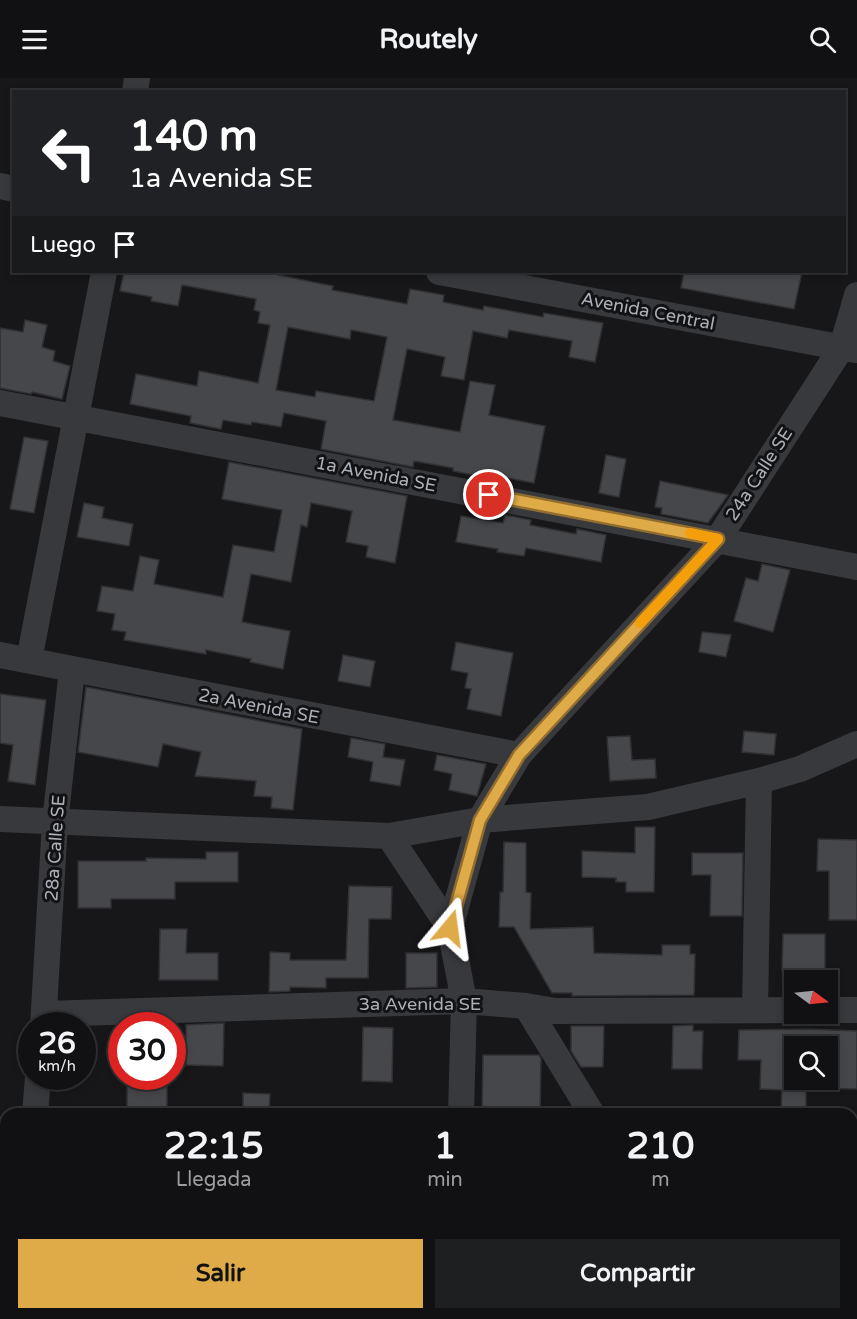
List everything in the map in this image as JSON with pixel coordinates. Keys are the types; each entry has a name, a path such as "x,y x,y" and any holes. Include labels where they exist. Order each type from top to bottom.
{"street":[{"path":"29,660 104,273"},
{"name":"Avenida Central","path":"445,273 849,349"},
{"name":"24a Calle SE","path":"461,1108 464,1001 450,928 480,820 519,755 718,539 849,349 857,295"},
{"name":"1a Avenida SE","path":"0,403 857,567"},
{"name":"2a Avenida SE","path":"0,655 519,755"},
{"name":"28a Calle SE","path":"44,1012 55,822 72,670"},
{"path":"0,819 389,836 480,820 648,807 800,769 857,744"},
{"path":"755,1010 759,781"},
{"path":"389,836 450,928"},
{"name":"3a Avenida SE","path":"96,1018 464,1001 526,1006 555,1011 784,1010"},
{"path":"526,1006 588,1108"},
{"path":"838,1010 857,1010"},
{"path":"35,1108 37,1090"}],"building":[{"path":"124,273 279,273 278,275 333,286 332,290 407,304 410,289 444,295 443,302 483,310 484,306 543,317 544,313 603,323 595,362 569,357 572,341 509,330 507,338 473,331 464,380 441,376 445,357 407,349 393,420 460,432 470,381 495,385 489,415 545,426 534,483 478,472 478,476 453,471 453,468 414,461 413,467 321,449 326,421 284,413 281,427 223,420 221,429 190,423 191,416 130,404 136,374 197,386 199,371 258,383 270,325 258,323 260,312 254,310 256,299 182,285 178,306 151,301 152,297 120,291","holes":["288,327 350,339 351,330 387,337 374,401 316,391 315,397 276,390"]},
{"path":"684,273 802,273 794,309 681,288"},
{"path":"25,320 47,325 42,347 55,351 53,361 70,366 62,399 0,388 0,328 23,332"},
{"path":"24,437 48,441 34,513 10,509"},
{"path":"606,455 626,459 619,497 599,493"},
{"path":"229,462 407,496 395,563 366,557 368,546 346,542 352,511 311,503 307,527 301,525 291,582 251,574 242,622 290,631 283,669 250,662 251,659 206,650 206,654 124,640 126,632 112,630 115,614 97,611 102,586 133,591 140,556 159,560 154,584 223,597 233,545 274,552 282,510 222,499"},
{"path":"660,481 728,495 708,523 661,514 662,508 655,507"},
{"path":"84,503 104,507 102,518 133,524 129,546 77,537"},
{"path":"505,515 531,520 530,525 576,534 577,529 606,535 601,562 526,548 524,556 456,542 461,516 503,523"},
{"path":"762,564 790,570 773,632 734,621 746,578 758,581"},
{"path":"702,632 731,635 726,657 699,652"},
{"path":"456,642 513,653 501,716 467,709 471,689 465,688 468,673 451,670"},
{"path":"343,655 375,661 370,687 338,681"},
{"path":"86,687 302,729 293,810 271,808 272,797 254,796 256,781 195,776 201,752 163,744 158,767 78,752"},
{"path":"0,694 46,700 35,785 8,781 13,745 0,743"},
{"path":"744,731 776,734 774,755 742,752"},
{"path":"630,736 632,760 655,759 656,778 610,781 607,737"},
{"path":"351,738 385,744 383,757 405,760 400,786 370,781 373,762 348,757"},
{"path":"437,755 486,764 477,796 449,790 452,774 434,770"},
{"path":"635,827 655,827 654,892 626,892 626,882 616,882 616,878 582,877 582,851 635,853"},
{"path":"818,839 857,840 857,920 829,920 829,871 817,871"},
{"path":"504,842 526,843 526,892 531,893 530,929 593,927 594,953 662,955 662,945 690,945 690,954 695,954 694,995 572,996 572,993 552,993 514,927 499,927 500,892 503,892"},
{"path":"206,852 238,852 238,882 175,882 175,899 111,899 111,908 78,908 78,861 146,861 146,858 206,859"},
{"path":"692,853 743,853 742,916 710,916 711,875 692,875"},
{"path":"349,886 392,887 391,919 369,919 368,978 326,978 326,988 290,987 290,991 269,992 270,952 290,953 290,960 346,960"},
{"path":"160,929 187,929 186,953 218,953 218,980 159,980"},
{"path":"783,934 825,934 825,970 782,970"},
{"path":"406,953 437,953 437,987 406,988"},
{"path":"224,1023 223,1066 186,1065 186,1025"},
{"path":"693,1025 693,1031 703,1031 702,1069 672,1069 673,1026"},
{"path":"571,1026 604,1026 603,1067 581,1067 571,1051"},
{"path":"363,1027 393,1028 392,1082 362,1081"},
{"path":"739,1030 857,1031 857,1089 838,1089 838,1036 784,1036 784,1090 806,1090 806,1108 781,1108 782,1090 760,1089 761,1060 738,1060"},
{"path":"483,1055 539,1055 541,1059 540,1108 482,1108"},
{"path":"127,1090 167,1090 167,1108 127,1108"},
{"path":"243,1093 270,1094 269,1108 243,1108"}],"slow traffic":[{"path":"640,623 718,539 690,533"}],"route":[{"path":"450,928 480,820 519,755 718,539 489,495"}]}
